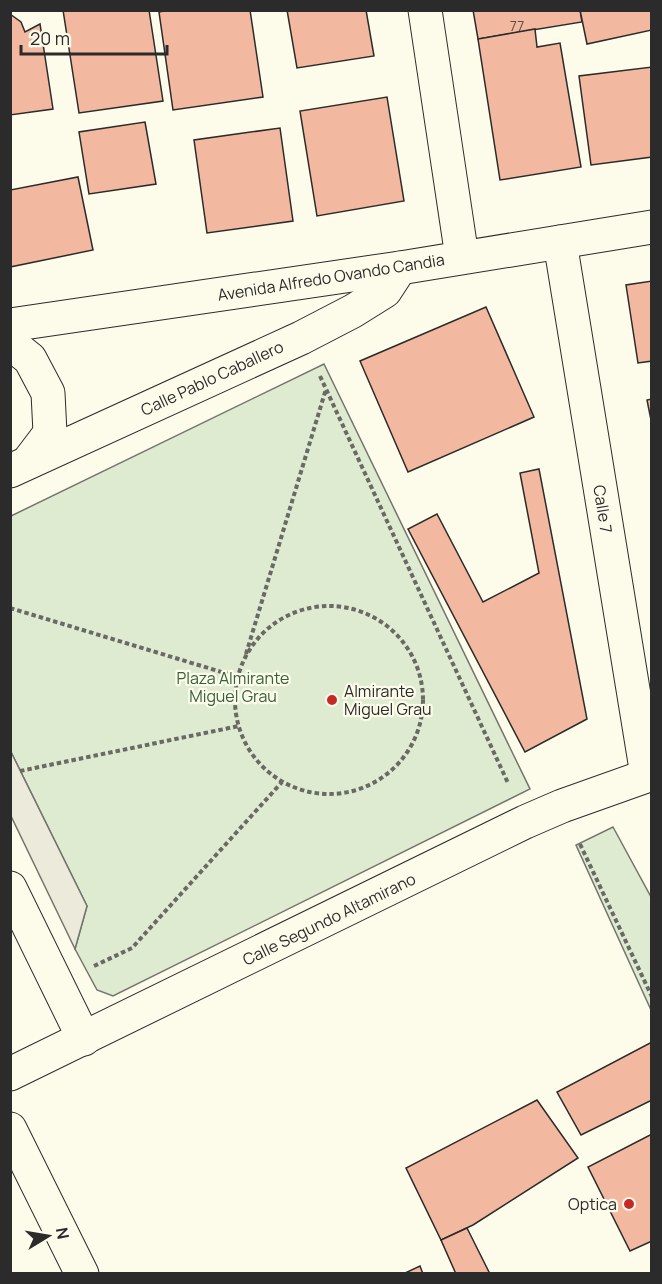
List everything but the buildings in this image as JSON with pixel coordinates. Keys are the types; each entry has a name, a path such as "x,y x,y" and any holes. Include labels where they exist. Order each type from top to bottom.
{"street":[{"path":"425,10 462,258"},
{"name":"Avenida Alfredo Ovando Candia","path":"10,325 400,268 651,227"},
{"name":"Calle 7","path":"560,242 649,774"},
{"name":"Calle Pablo Caballero","path":"19,467 301,338 353,311 385,291 400,268"},
{"path":"10,343 30,359 48,393 50,433 19,467"},
{"name":"Calle Segundo Altamirano","path":"10,1074 562,806 649,774"},
{"path":"10,888 84,1039"},
{"path":"10,1129 82,1274"}],"path":[{"path":"316,368 509,787"},
{"path":"245,658 263,634 286,616 315,606 345,607 373,616 397,635 414,659 423,688 422,718 412,746 393,770 368,786 339,794 309,792 282,782 263,767 249,748 239,726 236,702 238,677 326,388"},
{"path":"10,608 238,677"},
{"path":"20,771 239,726"},
{"path":"86,970 132,948 282,782"},
{"path":"562,806 651,995"}],"green space":[{"name":"Plaza Almirante Miguel Grau","path":"324,364 530,789 113,996 97,990 75,949 87,906 11,752 11,516"},
{"path":"613,827 651,897 651,1010 576,845"}],"shaded area":[{"path":"11,752 87,906 75,949 11,816"}],"place":[{"name":"Almirante Miguel Grau","path":"332,700"},
{"name":"Optica","path":"629,1204"}]}
